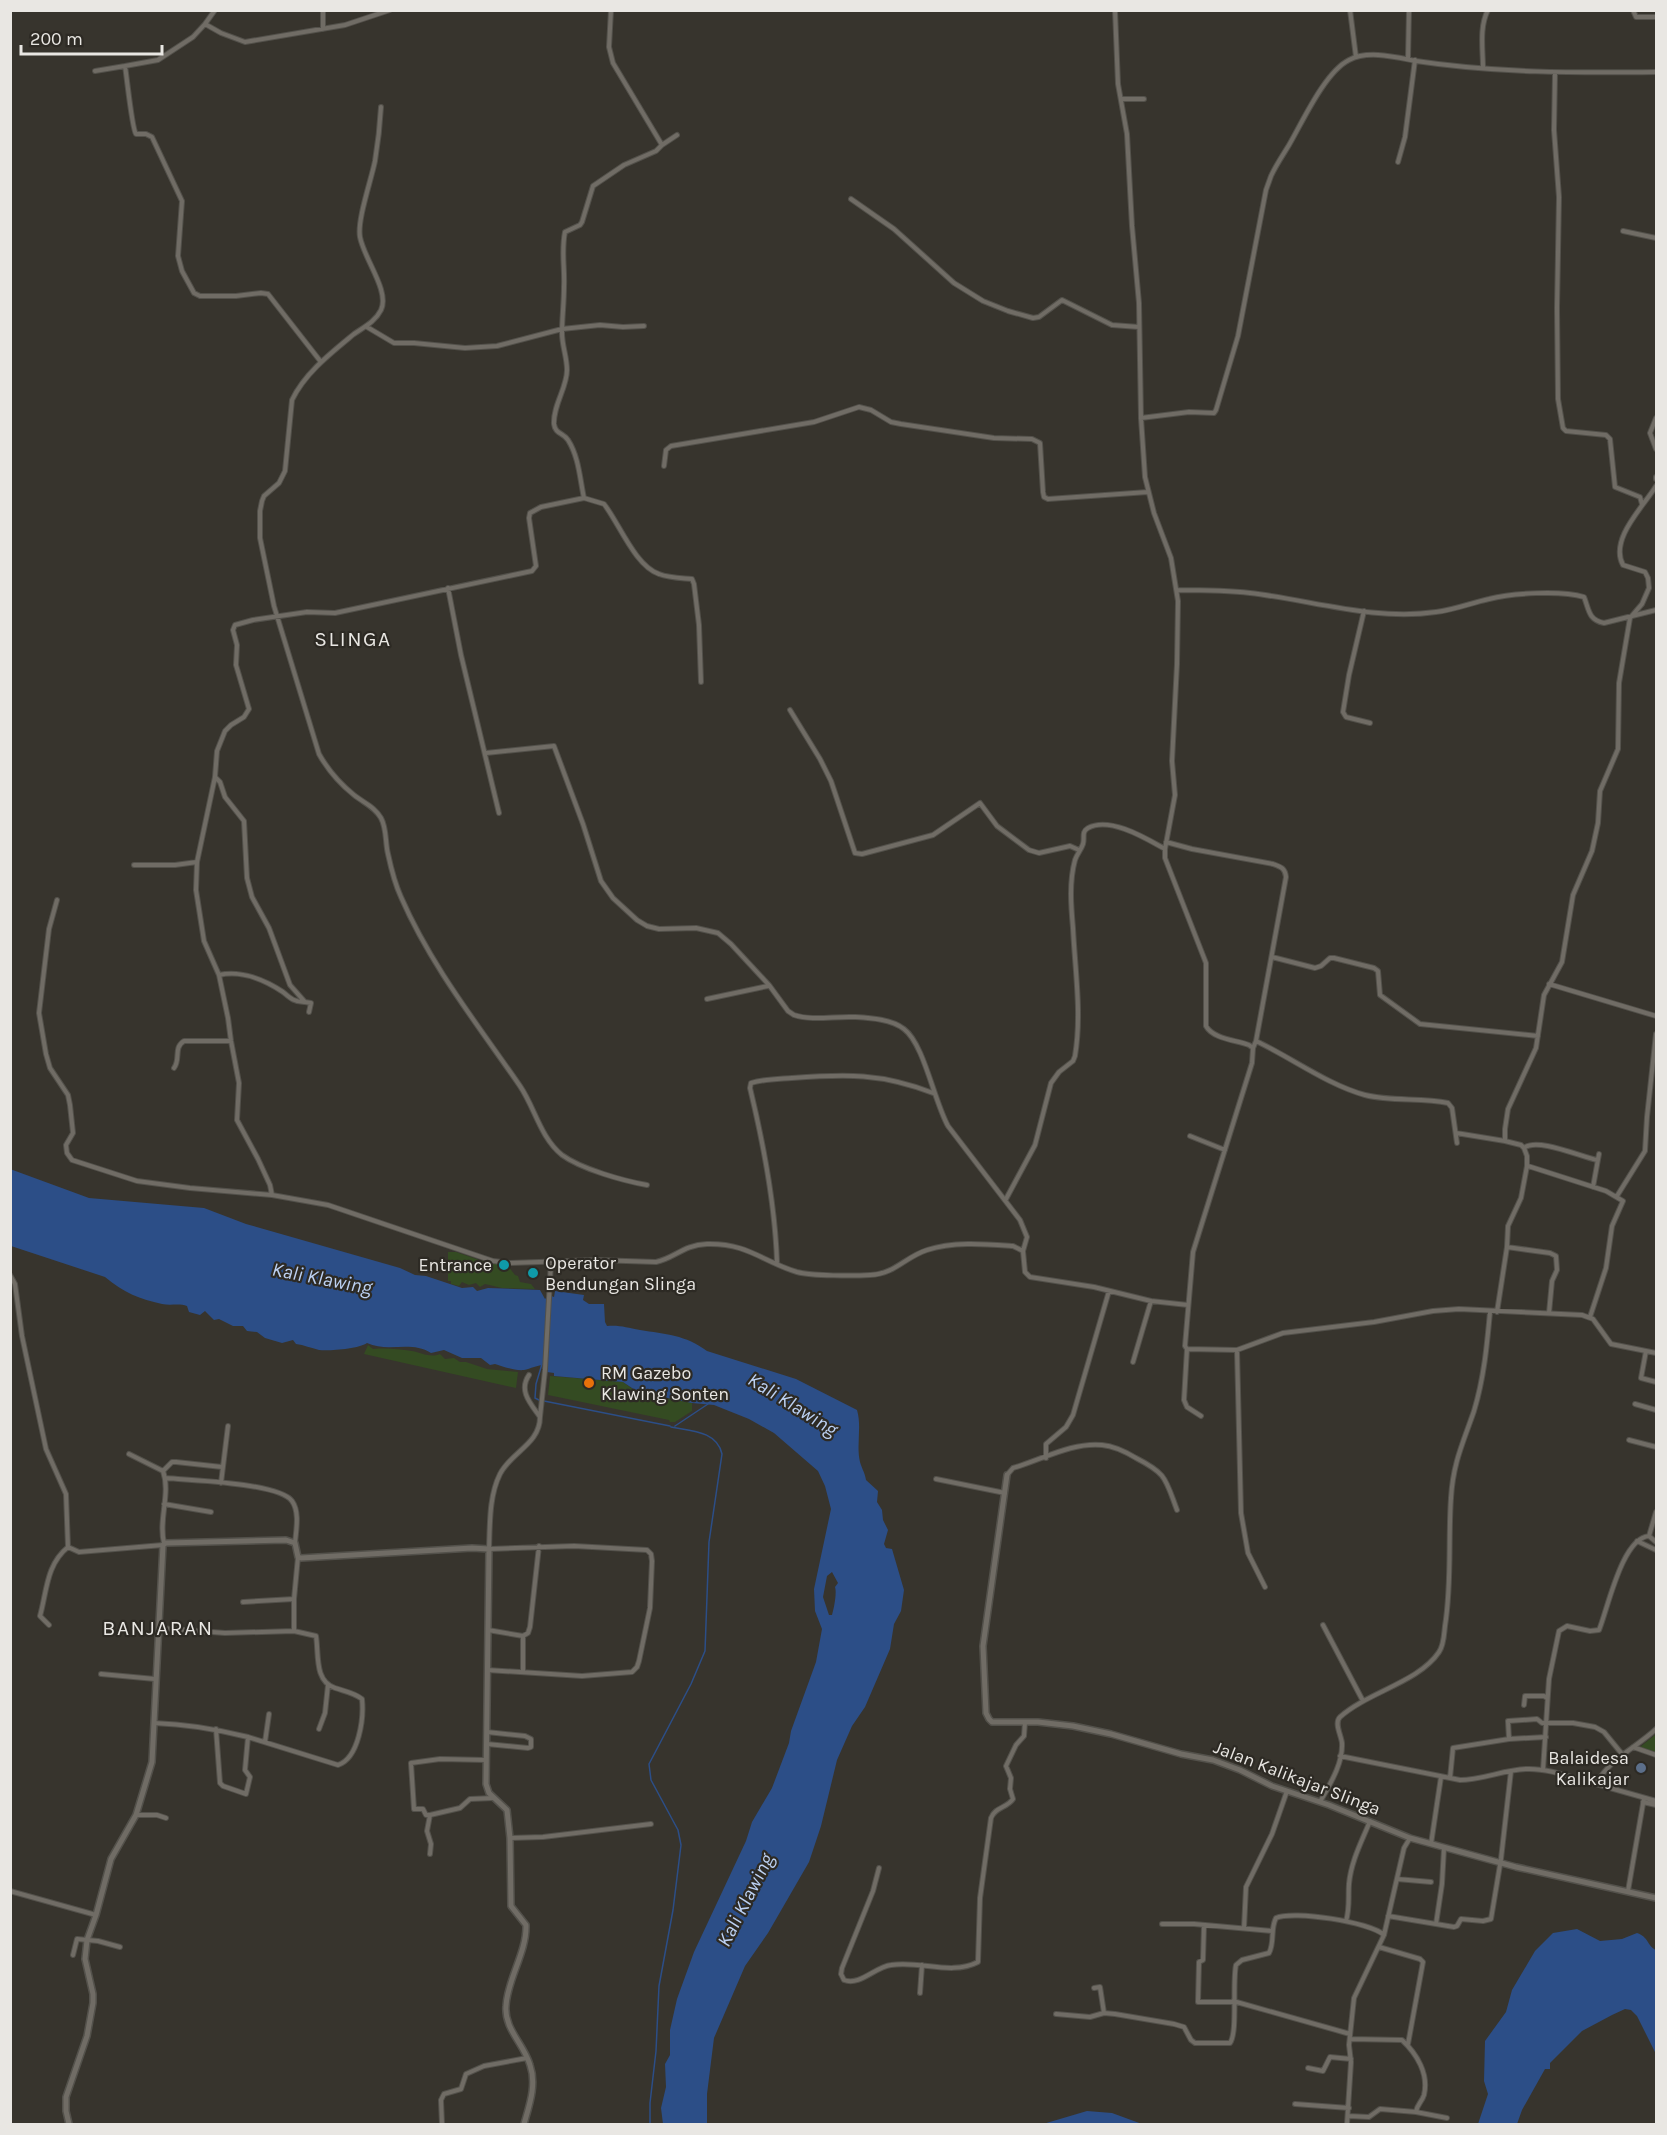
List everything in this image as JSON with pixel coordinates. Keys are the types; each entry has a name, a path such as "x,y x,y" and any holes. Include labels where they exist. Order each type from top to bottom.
{"street":[{"path":"95,71 158,60 193,37 206,24 215,10"},
{"path":"322,29 323,10"},
{"path":"206,24 221,33 245,42 354,23 390,10"},
{"path":"611,10 609,47 613,63 662,145"},
{"path":"1115,10 1118,84 1127,134 1139,327 1141,418 1148,492 1171,558 1177,590 1178,654 1172,761 1176,788 1165,849 1166,865 1206,963 1206,1026 1216,1035 1242,1042 1253,1048"},
{"path":"1350,10 1356,57"},
{"path":"1408,59 1409,10"},
{"path":"1483,68 1484,19 1488,10"},
{"path":"1633,10 1636,17 1656,17"},
{"path":"1141,418 1189,412 1214,413 1216,410 1236,349 1266,190 1271,176 1303,118 1329,78 1340,66 1356,57 1378,55 1483,68 1555,73 1656,72"},
{"path":"1398,162 1405,137 1415,60"},
{"path":"125,66 133,111 133,129 136,134 146,134 152,137 183,205 178,235 178,256 182,271 194,293 200,296 230,297 268,294 321,362"},
{"path":"1555,73 1554,130 1559,197 1558,399 1563,428 1566,431 1606,435 1610,440 1615,487 1640,497 1642,505"},
{"path":"1120,99 1144,99"},
{"path":"381,107 375,161 359,234 384,298 378,315 321,362 292,400 283,477 264,496 260,511 260,538 276,615 319,754 343,786 372,807 381,818 385,829 388,856 400,894 410,916 424,943 470,1016 524,1093 545,1136 563,1155 573,1161 624,1181 647,1185"},
{"path":"584,498 577,463 570,445 567,438 554,426 557,404 567,375 561,321 564,286 562,249 565,232 582,222 593,186 624,165 656,151 677,135"},
{"path":"851,199 894,229 954,284 983,301 1033,318 1039,317 1062,300 1112,325 1139,327"},
{"path":"1623,231 1656,238"},
{"path":"366,327 394,343 421,343 459,348 490,347 562,329 600,325 644,326"},
{"path":"664,466 666,450 671,446 814,422 858,407 871,410 891,422 901,424 994,438 1038,441 1044,498 1148,492"},
{"path":"1656,418 1650,433 1656,449"},
{"path":"1505,1141 1504,1129 1508,1109 1536,1048 1544,994 1562,962 1573,895 1592,851 1598,823 1602,784 1618,749 1619,683 1630,618 1645,597 1648,588 1648,578 1645,572 1623,566 1620,555 1629,521 1656,486"},
{"path":"272,1195 258,1159 237,1120 239,1083 228,1018 219,975 204,941 195,890 196,862 215,777 217,751 223,735 231,725 244,717 249,709 236,665 237,645 234,627 237,624 276,615 307,612 335,613 535,569 530,513 541,507 584,498 604,504 635,553 651,570 658,574 692,579 699,625 701,682"},
{"path":"448,588 461,655 499,813"},
{"path":"1177,590 1250,593 1364,611 1416,615 1457,609 1486,599 1514,594 1566,595 1584,597 1589,614 1596,621 1604,623 1656,610"},
{"path":"1364,611 1348,675 1343,712 1346,717 1370,723"},
{"path":"790,710 831,781 855,853 862,854 933,835 980,803 997,826 1029,849 1039,853 1070,846 1079,850"},
{"path":"486,753 554,746 601,881 613,898 637,920 658,929 696,928 718,933 731,944 788,1011 794,1015 873,1018 891,1022 903,1028 912,1037 919,1052 940,1112 948,1126 1006,1199 1026,1232 1027,1243 1023,1251 1025,1272 1030,1277 1083,1285 1151,1301 1188,1305"},
{"path":"215,777 220,782 225,797 244,822 249,891 269,928 290,985 305,1002"},
{"path":"1006,1199 1035,1145 1051,1083 1059,1072 1073,1061 1075,1056 1078,1008 1071,903 1074,867 1084,842 1085,830 1098,826 1138,833 1165,849"},
{"path":"1166,842 1273,864 1282,867 1286,877 1252,1063 1193,1252 1184,1342 1186,1349 1184,1400 1187,1407 1201,1416"},
{"path":"134,865 175,865 196,862"},
{"path":"57,900 49,929 39,1013 45,1054 50,1068 68,1095 72,1132 66,1145 69,1158 137,1181 272,1195 328,1205 493,1261 510,1263 656,1262 684,1248 707,1244 740,1247 793,1270 807,1273 872,1275 890,1272 922,1251 940,1246 1014,1246 1023,1251"},
{"path":"1272,957 1315,969 1330,958 1374,968 1378,971 1380,995 1420,1024 1538,1036"},
{"path":"219,975 236,973 250,977 277,989 295,1001 311,1003 309,1012"},
{"path":"1549,984 1656,1016"},
{"path":"707,999 769,986"},
{"path":"1590,1317 1606,1268 1613,1222 1620,1198 1646,1151 1647,1117 1655,1067 1656,1034"},
{"path":"174,1068 178,1062 178,1047 184,1041 231,1041"},
{"path":"1256,1041 1364,1095 1448,1103 1452,1108 1457,1143"},
{"path":"777,1263 774,1210 764,1148 750,1088 751,1083 837,1074 857,1075 889,1079 934,1093"},
{"path":"1456,1133 1505,1141 1525,1147 1545,1146 1597,1161"},
{"path":"1190,1136 1225,1150"},
{"path":"1497,1312 1508,1226 1521,1198 1531,1166 1525,1147"},
{"path":"1593,1188 1599,1154"},
{"path":"1531,1166 1620,1198"},
{"path":"1507,1247 1550,1253 1556,1256 1557,1270 1552,1281 1549,1313"},
{"path":"524,2124 533,2077 527,2058 509,2026 506,2007 527,1929 524,1921 511,1906 510,1838 507,1810 489,1793 486,1784 489,1549 490,1520 496,1482 507,1464 535,1437 538,1430 543,1395 551,1264"},
{"path":"10,1275 15,1284 22,1336 46,1449 66,1494 68,1547 56,1560 48,1577 40,1616 49,1625"},
{"path":"1046,1457 1045,1446 1066,1427 1073,1414 1109,1291"},
{"path":"1133,1362 1151,1301"},
{"path":"1186,1349 1237,1350 1275,1335 1298,1330 1374,1322 1433,1311 1459,1309 1574,1314 1590,1317 1611,1344 1656,1353"},
{"path":"1320,1802 1334,1775 1340,1756 1342,1745 1338,1723 1341,1716 1363,1701 1413,1675 1434,1658 1441,1648 1450,1596 1450,1513 1455,1467 1474,1411 1485,1367 1490,1312"},
{"path":"1237,1350 1241,1513 1248,1553 1265,1587"},
{"path":"1646,1351 1641,1378 1656,1382"},
{"path":"529,1375 525,1383 525,1393 528,1403 540,1417"},
{"path":"1635,1404 1656,1410"},
{"path":"221,1484 228,1426"},
{"path":"1629,1440 1656,1447"},
{"path":"1007,1475 1013,1468 1074,1447 1103,1445 1115,1448 1158,1470 1168,1485 1177,1510"},
{"path":"69,2124 66,2097 87,2036 93,2003 85,1959 87,1940 114,1850 136,1815 152,1762 165,1479 163,1471 129,1454"},
{"path":"163,1471 172,1462 222,1467"},
{"name":"Jalan Kalikajar Slinga","path":"1007,1475 983,1646 984,1696 987,1717 992,1722 1073,1726 1213,1760 1410,1838 1516,1867 1656,1898"},
{"path":"165,1479 271,1490 287,1496 293,1502 296,1514 295,1544 298,1557 294,1631"},
{"path":"936,1479 1005,1493"},
{"path":"164,1504 211,1512"},
{"path":"1649,1536 1656,1512"},
{"path":"1543,1770 1549,1679 1559,1631 1567,1626 1599,1630 1624,1560 1643,1536 1649,1536 1656,1542"},
{"path":"68,1547 80,1551 163,1544 286,1540 295,1544"},
{"path":"1637,1541 1656,1551"},
{"path":"523,1672 524,1636 531,1624 539,1546"},
{"path":"298,1557 539,1546 593,1546 648,1551 652,1561 650,1608 639,1661 632,1672 582,1676 487,1670"},
{"path":"243,1602 294,1599"},
{"path":"1323,1625 1363,1701"},
{"path":"153,1723 183,1724 216,1729 334,1764 343,1763 358,1742 362,1699 328,1685 322,1678 316,1636 294,1631 225,1633 158,1628"},
{"path":"488,1630 524,1636"},
{"path":"100,1674 155,1679"},
{"path":"319,1729 325,1713 328,1685"},
{"path":"1524,1705 1525,1696 1547,1698"},
{"path":"265,1742 269,1714"},
{"path":"1509,1739 1508,1721 1537,1719 1547,1723 1573,1723 1601,1729 1622,1754"},
{"path":"879,1868 873,1890 842,1968 842,1977 848,1981 855,1981 883,1967 900,1964 950,1968 978,1962 980,1898 992,1818 995,1811 1009,1804 1013,1799 1010,1789 1011,1778 1006,1766 1016,1745 1024,1736 1025,1722"},
{"path":"216,1729 220,1783 245,1794 250,1777 245,1770 248,1737"},
{"path":"1596,1784 1606,1769 1622,1754 1656,1729"},
{"path":"487,1732 530,1736 531,1747 487,1744"},
{"path":"1450,1778 1454,1748 1509,1739 1546,1737"},
{"path":"1633,1747 1656,1755"},
{"path":"1340,1756 1450,1778 1478,1779 1511,1772 1543,1770 1656,1803"},
{"path":"486,1760 440,1759 411,1763 413,1779 411,1795 414,1809 423,1809 426,1816 460,1808 470,1799 494,1798"},
{"path":"1388,1916 1456,1927 1461,1919 1483,1921 1491,1918 1501,1862 1511,1772"},
{"path":"1431,1844 1441,1777"},
{"path":"1244,1928 1246,1887 1272,1834 1287,1791"},
{"path":"1628,1891 1643,1800"},
{"path":"136,1815 157,1815 166,1818"},
{"path":"430,1815 427,1831 430,1854"},
{"path":"1346,1921 1351,1872 1359,1845 1370,1821"},
{"path":"510,1838 543,1837 651,1824"},
{"path":"1347,2124 1352,2005 1356,1990 1384,1935 1404,1848 1410,1838"},
{"path":"1437,1924 1444,1848"},
{"path":"1396,1879 1431,1882"},
{"path":"10,1891 96,1915"},
{"path":"1056,2014 1090,2017 1104,2013 1179,2025 1184,2027 1195,2043 1230,2043 1234,2031 1233,2001 1236,1965 1242,1960 1269,1953 1272,1947 1274,1923 1281,1916 1346,1921 1374,1928 1384,1935"},
{"path":"1162,1923 1272,1931"},
{"path":"1204,1925 1203,1960 1199,1962 1198,2002 1233,2001 1350,2037 1402,2040 1420,2061 1425,2084 1424,2097 1418,2104 1416,2112"},
{"path":"73,1955 76,1940 120,1947"},
{"path":"1379,1947 1420,1959 1423,1962 1407,2045"},
{"path":"920,1993 922,1965"},
{"path":"1094,1988 1100,1987 1104,2013"},
{"path":"1308,2068 1323,2071 1330,2057 1351,2059"},
{"path":"442,2124 441,2100 444,2094 461,2089 466,2074 484,2066 527,2058"},
{"path":"1295,2104 1349,2108"},
{"path":"1348,2116 1369,2117 1380,2109 1416,2112 1447,2118"}],"green space":[{"path":"448,1252 456,1252 485,1262 508,1266 518,1276 520,1282 531,1284 535,1289 502,1288 485,1284 480,1287 476,1283 469,1285 462,1282 459,1286 451,1284 451,1281 448,1281"},
{"path":"368,1345 373,1349 412,1351 429,1355 440,1354 445,1359 454,1358 460,1362 487,1369 518,1372 516,1388 364,1354"},
{"path":"550,1376 623,1382 638,1393 692,1403 692,1411 675,1422 670,1422 548,1395"},
{"path":"1655,1735 1656,1753 1640,1747"}],"water":[{"name":"Kali Klawing","path":"10,1169 89,1198 204,1208 246,1224 462,1288 473,1287 477,1291 488,1288 540,1290 545,1299 549,1295 554,1297 555,1291 584,1295 583,1300 589,1304 604,1304 607,1326 683,1338 707,1351 796,1379 857,1410 860,1462 866,1480 878,1491 877,1502 888,1530 884,1544 886,1548 892,1549 904,1590 901,1611 894,1624 890,1649 865,1707 852,1726 837,1760 821,1826 809,1862 768,1933 745,1966 714,2038 707,2094 707,2124 663,2124 661,2108 666,2087 665,2064 670,2055 670,2030 677,1999 694,1952 746,1841 752,1822 772,1788 816,1662 822,1629 815,1611 814,1589 831,1509 818,1471 774,1433 749,1419 714,1405 638,1392 623,1382 554,1376 554,1373 547,1372 547,1365 516,1370 495,1364 490,1365 481,1358 462,1358 444,1350 431,1353 416,1347 383,1347 367,1343 351,1348 319,1350 296,1344 293,1340 282,1343 265,1338 257,1332 247,1331 243,1326 233,1326 219,1319 214,1320 205,1311 200,1315 189,1312 187,1306 162,1304 139,1297 105,1277 11,1246","holes":["832,1572 838,1583 835,1587 832,1615 829,1615 823,1597 827,1576"]},
{"path":"1577,1929 1600,1941 1622,1939 1637,1933 1656,1950 1656,2054 1637,2016 1631,2010 1625,2009 1582,2031 1550,2063 1550,2069 1545,2069 1522,2110 1517,2124 1478,2124 1488,2094 1484,2081 1485,2041 1506,2012 1512,1990 1535,1951 1553,1933"},
{"path":"1087,2111 1112,2113 1142,2124 1043,2124"}],"waterway":[{"path":"542,1364 536,1384 535,1398 539,1400 670,1426"},
{"path":"675,1426 708,1404"},
{"path":"650,2124 659,1986 673,1910 681,1845 678,1830 651,1780 649,1764 691,1684 705,1651 709,1542 722,1454 719,1446 709,1436 671,1427"}],"place":[{"name":"Entrance","path":"504,1265"},
{"name":"Operator Bendungan Slinga","path":"533,1273"},
{"name":"RM Gazebo Klawing Sonten","path":"589,1383"},
{"name":"Balaidesa Kalikajar","path":"1641,1768"}],"district":[{"name":"SLINGA","path":"353,639"},
{"name":"BANJARAN","path":"158,1628"}]}
